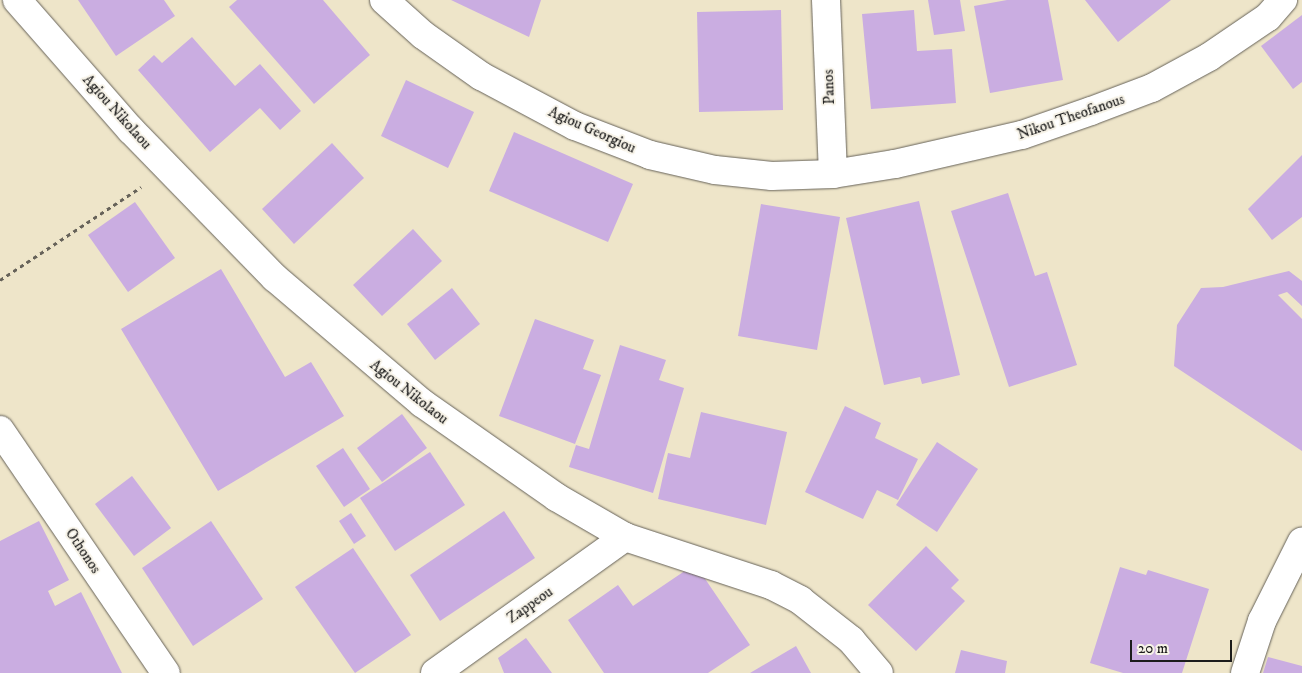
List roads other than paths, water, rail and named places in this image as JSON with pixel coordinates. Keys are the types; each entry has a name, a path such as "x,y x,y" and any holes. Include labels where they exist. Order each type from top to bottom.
{"street":[{"name":"Agiou Nikolaou","path":"17,0 169,169 275,278 422,404 556,497 625,537 771,585 800,600 837,627 879,673"},
{"name":"Agiou Georgiou","path":"384,0 423,35 482,76 575,126 650,155 715,170 772,176 833,174"},
{"name":"Panos","path":"826,0 833,174"},
{"name":"Nikou Theofanous","path":"833,174 1013,137 1152,88 1209,57 1268,17 1283,0"},
{"name":"Othonos","path":"0,430 166,673"},
{"name":"Zappeou","path":"435,673 625,537"},
{"path":"1245,673 1262,621 1302,541"}]}
